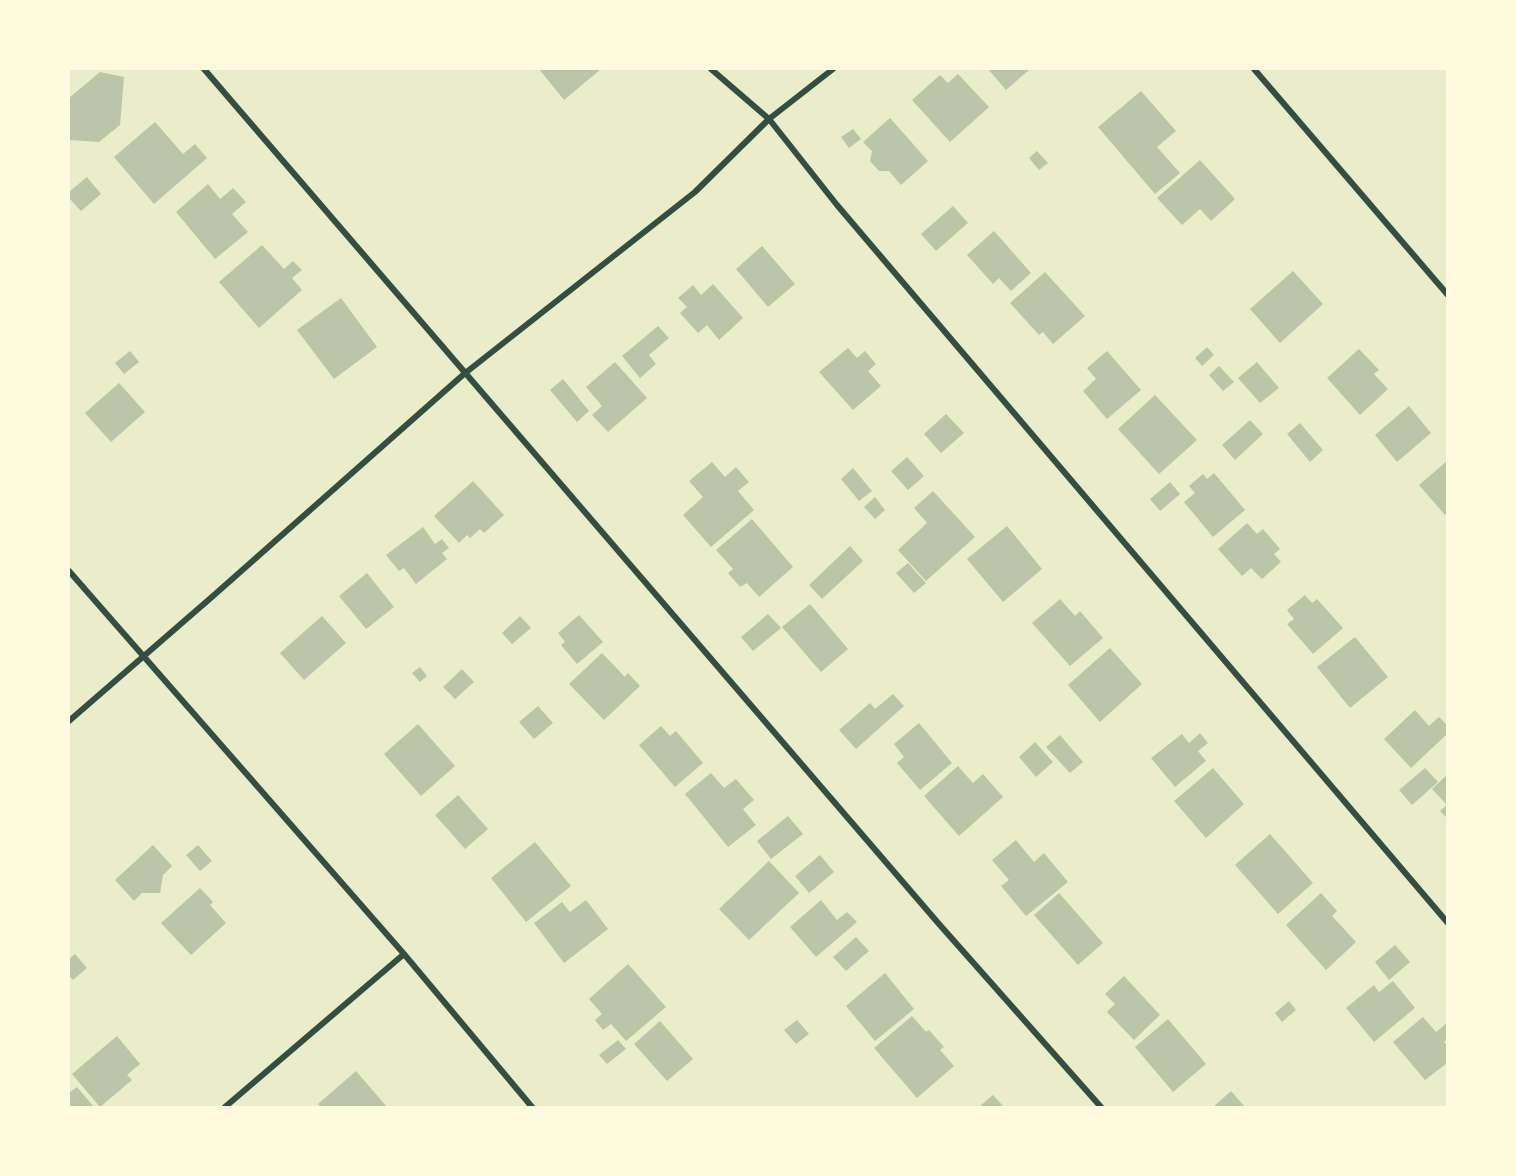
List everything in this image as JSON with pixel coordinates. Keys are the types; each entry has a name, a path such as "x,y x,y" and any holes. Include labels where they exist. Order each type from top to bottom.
{"street":[{"path":"204,69 939,924 1101,1107"},
{"path":"711,69 769,120 853,223 1447,922"},
{"path":"69,721 464,374 695,192 769,120 834,69"},
{"path":"1254,69 1447,294"},
{"path":"69,571 404,954 532,1107"},
{"path":"225,1107 404,954"}],"building":[{"path":"539,69 601,69 564,100"},
{"path":"988,69 1030,69 1006,90"},
{"path":"100,72 124,77 120,125 99,142 69,140 69,98"},
{"path":"958,74 989,107 950,142 912,100 940,75 948,83"},
{"path":"1141,91 1176,131 1157,147 1180,173 1155,194 1098,127"},
{"path":"890,118 928,161 901,185 889,171 879,171 870,161 872,151 863,142"},
{"path":"155,122 183,154 195,144 207,158 154,204 114,157"},
{"path":"853,129 861,139 849,148 841,137"},
{"path":"1037,151 1048,163 1039,170 1029,158"},
{"path":"1200,160 1235,199 1211,221 1200,209 1182,225 1157,198"},
{"path":"87,177 101,194 81,211 69,198 69,192"},
{"path":"208,184 220,199 233,188 246,202 232,214 248,232 215,259 176,212"},
{"path":"953,206 968,223 936,251 921,234"},
{"path":"994,231 1031,273 1011,291 999,278 993,284 967,255"},
{"path":"262,245 284,269 293,261 302,270 292,278 302,290 259,328 219,282"},
{"path":"762,246 795,284 768,307 736,269"},
{"path":"1293,271 1323,304 1280,343 1250,309"},
{"path":"1045,272 1085,316 1053,344 1043,332 1039,335 1010,303"},
{"path":"713,284 743,318 719,340 707,325 698,333 680,313 687,307 678,298 693,285 701,295"},
{"path":"341,298 377,347 334,379 297,330"},
{"path":"658,326 669,338 649,355 656,364 640,378 622,356"},
{"path":"1207,347 1214,355 1202,366 1195,358"},
{"path":"848,348 857,358 865,351 876,364 868,371 881,386 853,410 819,372"},
{"path":"1359,349 1379,370 1374,374 1388,389 1360,415 1327,378"},
{"path":"130,351 139,362 124,374 115,363"},
{"path":"1107,351 1141,390 1107,419 1083,391 1096,379 1087,368"},
{"path":"615,362 647,398 608,432 592,415 602,406 586,387"},
{"path":"1257,362 1279,388 1260,403 1238,378"},
{"path":"1219,366 1234,382 1223,391 1209,375"},
{"path":"563,379 589,411 577,422 550,390"},
{"path":"119,383 145,412 111,442 85,413"},
{"path":"1155,395 1197,440 1159,474 1118,429"},
{"path":"1409,406 1431,433 1397,462 1375,435"},
{"path":"946,414 964,433 941,453 924,434"},
{"path":"1250,420 1263,434 1235,460 1222,445"},
{"path":"1300,423 1323,450 1310,462 1287,434"},
{"path":"907,457 924,476 908,490 891,471"},
{"path":"1447,461 1447,513 1445,515 1419,485"},
{"path":"712,462 725,477 736,467 749,482 738,491 754,510 711,547 683,515 703,497 689,481"},
{"path":"853,468 872,491 859,501 841,479"},
{"path":"1214,473 1245,510 1213,537 1184,502 1195,493 1189,486 1203,474 1207,479"},
{"path":"473,481 504,515 484,533 480,529 470,538 467,535 459,543 434,516"},
{"path":"1170,482 1180,494 1160,511 1150,499"},
{"path":"933,491 975,537 926,581 898,550 927,523 914,508"},
{"path":"875,497 885,510 875,519 864,507"},
{"path":"752,519 793,567 759,597 747,583 740,587 728,573 733,569 716,550"},
{"path":"1247,523 1257,534 1263,529 1280,549 1274,554 1281,562 1262,579 1251,568 1242,576 1218,549"},
{"path":"1007,526 1042,569 1003,602 967,559"},
{"path":"423,527 435,544 442,539 449,548 442,553 447,559 416,584 404,568 399,571 386,555"},
{"path":"850,546 863,561 822,599 809,585"},
{"path":"908,563 926,583 914,593 896,573"},
{"path":"367,573 394,607 366,629 339,596"},
{"path":"1305,595 1312,603 1317,599 1343,628 1313,654 1287,624 1294,619 1287,610"},
{"path":"1060,599 1075,616 1080,611 1103,638 1070,666 1032,623"},
{"path":"810,604 848,649 821,672 782,627"},
{"path":"768,614 781,628 753,651 741,637"},
{"path":"579,615 603,642 577,664 561,645 565,642 558,633"},
{"path":"322,616 346,643 304,680 280,653"},
{"path":"520,616 531,628 512,644 502,633"},
{"path":"1355,637 1388,677 1350,708 1317,667"},
{"path":"1110,648 1142,684 1100,722 1068,685"},
{"path":"602,653 625,677 628,673 640,686 604,720 569,684"},
{"path":"420,667 427,676 420,682 412,673"},
{"path":"462,669 474,682 455,699 443,687"},
{"path":"893,694 904,706 856,749 839,730 870,703 875,709"},
{"path":"538,706 553,723 534,739 519,722"},
{"path":"1415,710 1429,726 1439,717 1447,725 1447,734 1411,768 1384,739"},
{"path":"919,723 952,763 920,790 897,763 904,757 894,744"},
{"path":"418,724 455,766 421,796 384,754"},
{"path":"661,726 670,736 676,731 703,763 675,787 639,745"},
{"path":"1200,733 1208,743 1198,751 1206,761 1175,787 1151,758 1182,734 1189,743"},
{"path":"1060,735 1083,762 1070,773 1046,747"},
{"path":"1035,742 1053,762 1036,777 1019,757"},
{"path":"958,766 973,783 983,774 1003,797 959,836 924,796"},
{"path":"1213,768 1244,804 1206,838 1174,801"},
{"path":"1425,768 1438,782 1412,805 1399,790"},
{"path":"711,773 724,788 736,779 754,800 743,809 756,825 728,847 685,794"},
{"path":"1447,775 1447,805 1432,789"},
{"path":"458,795 488,829 465,849 435,815"},
{"path":"1447,805 1447,818 1440,811"},
{"path":"788,816 803,834 771,859 757,841"},
{"path":"1270,834 1313,883 1278,914 1235,865"},
{"path":"1016,840 1034,862 1044,853 1068,882 1026,916 1001,886 1009,880 992,860"},
{"path":"535,842 571,886 526,922 491,878"},
{"path":"153,845 172,866 163,875 160,893 142,893 134,901 115,880"},
{"path":"198,845 212,861 200,871 186,855"},
{"path":"820,855 834,872 809,893 795,876"},
{"path":"769,861 799,893 749,940 719,909"},
{"path":"200,888 213,902 210,905 226,923 191,955 161,923"},
{"path":"1059,893 1103,943 1078,965 1034,915"},
{"path":"1321,893 1337,911 1332,916 1356,942 1326,970 1286,925"},
{"path":"586,900 608,929 564,963 534,923 562,902 570,912"},
{"path":"821,900 837,920 847,912 857,922 816,957 790,927"},
{"path":"856,937 869,951 846,971 833,957"},
{"path":"1395,945 1410,962 1389,980 1375,962"},
{"path":"75,954 87,968 73,980 69,976 69,959"},
{"path":"628,964 666,1007 626,1041 611,1024 603,1030 595,1020 602,1014 589,999"},
{"path":"885,973 914,1009 875,1041 846,1006"},
{"path":"1124,976 1160,1015 1134,1040 1107,1012 1115,1004 1105,994"},
{"path":"1393,981 1415,1008 1374,1042 1346,1008 1374,985 1379,992"},
{"path":"1289,1001 1296,1010 1282,1022 1275,1013"},
{"path":"912,1016 944,1047 940,1050 954,1066 917,1098 874,1048"},
{"path":"1423,1017 1436,1032 1447,1023 1447,1039 1444,1042 1447,1045 1447,1063 1425,1080 1393,1042"},
{"path":"1168,1019 1206,1064 1173,1092 1135,1047"},
{"path":"797,1020 809,1034 796,1044 784,1030"},
{"path":"660,1021 693,1059 667,1081 634,1044"},
{"path":"117,1036 140,1064 127,1075 132,1080 100,1107 72,1074"},
{"path":"618,1040 626,1049 607,1064 599,1055"},
{"path":"356,1071 387,1107 321,1107 318,1104"},
{"path":"77,1087 94,1107 69,1107 69,1093"},
{"path":"1231,1091 1245,1107 1213,1107"},
{"path":"993,1095 1004,1107 979,1107"}]}
